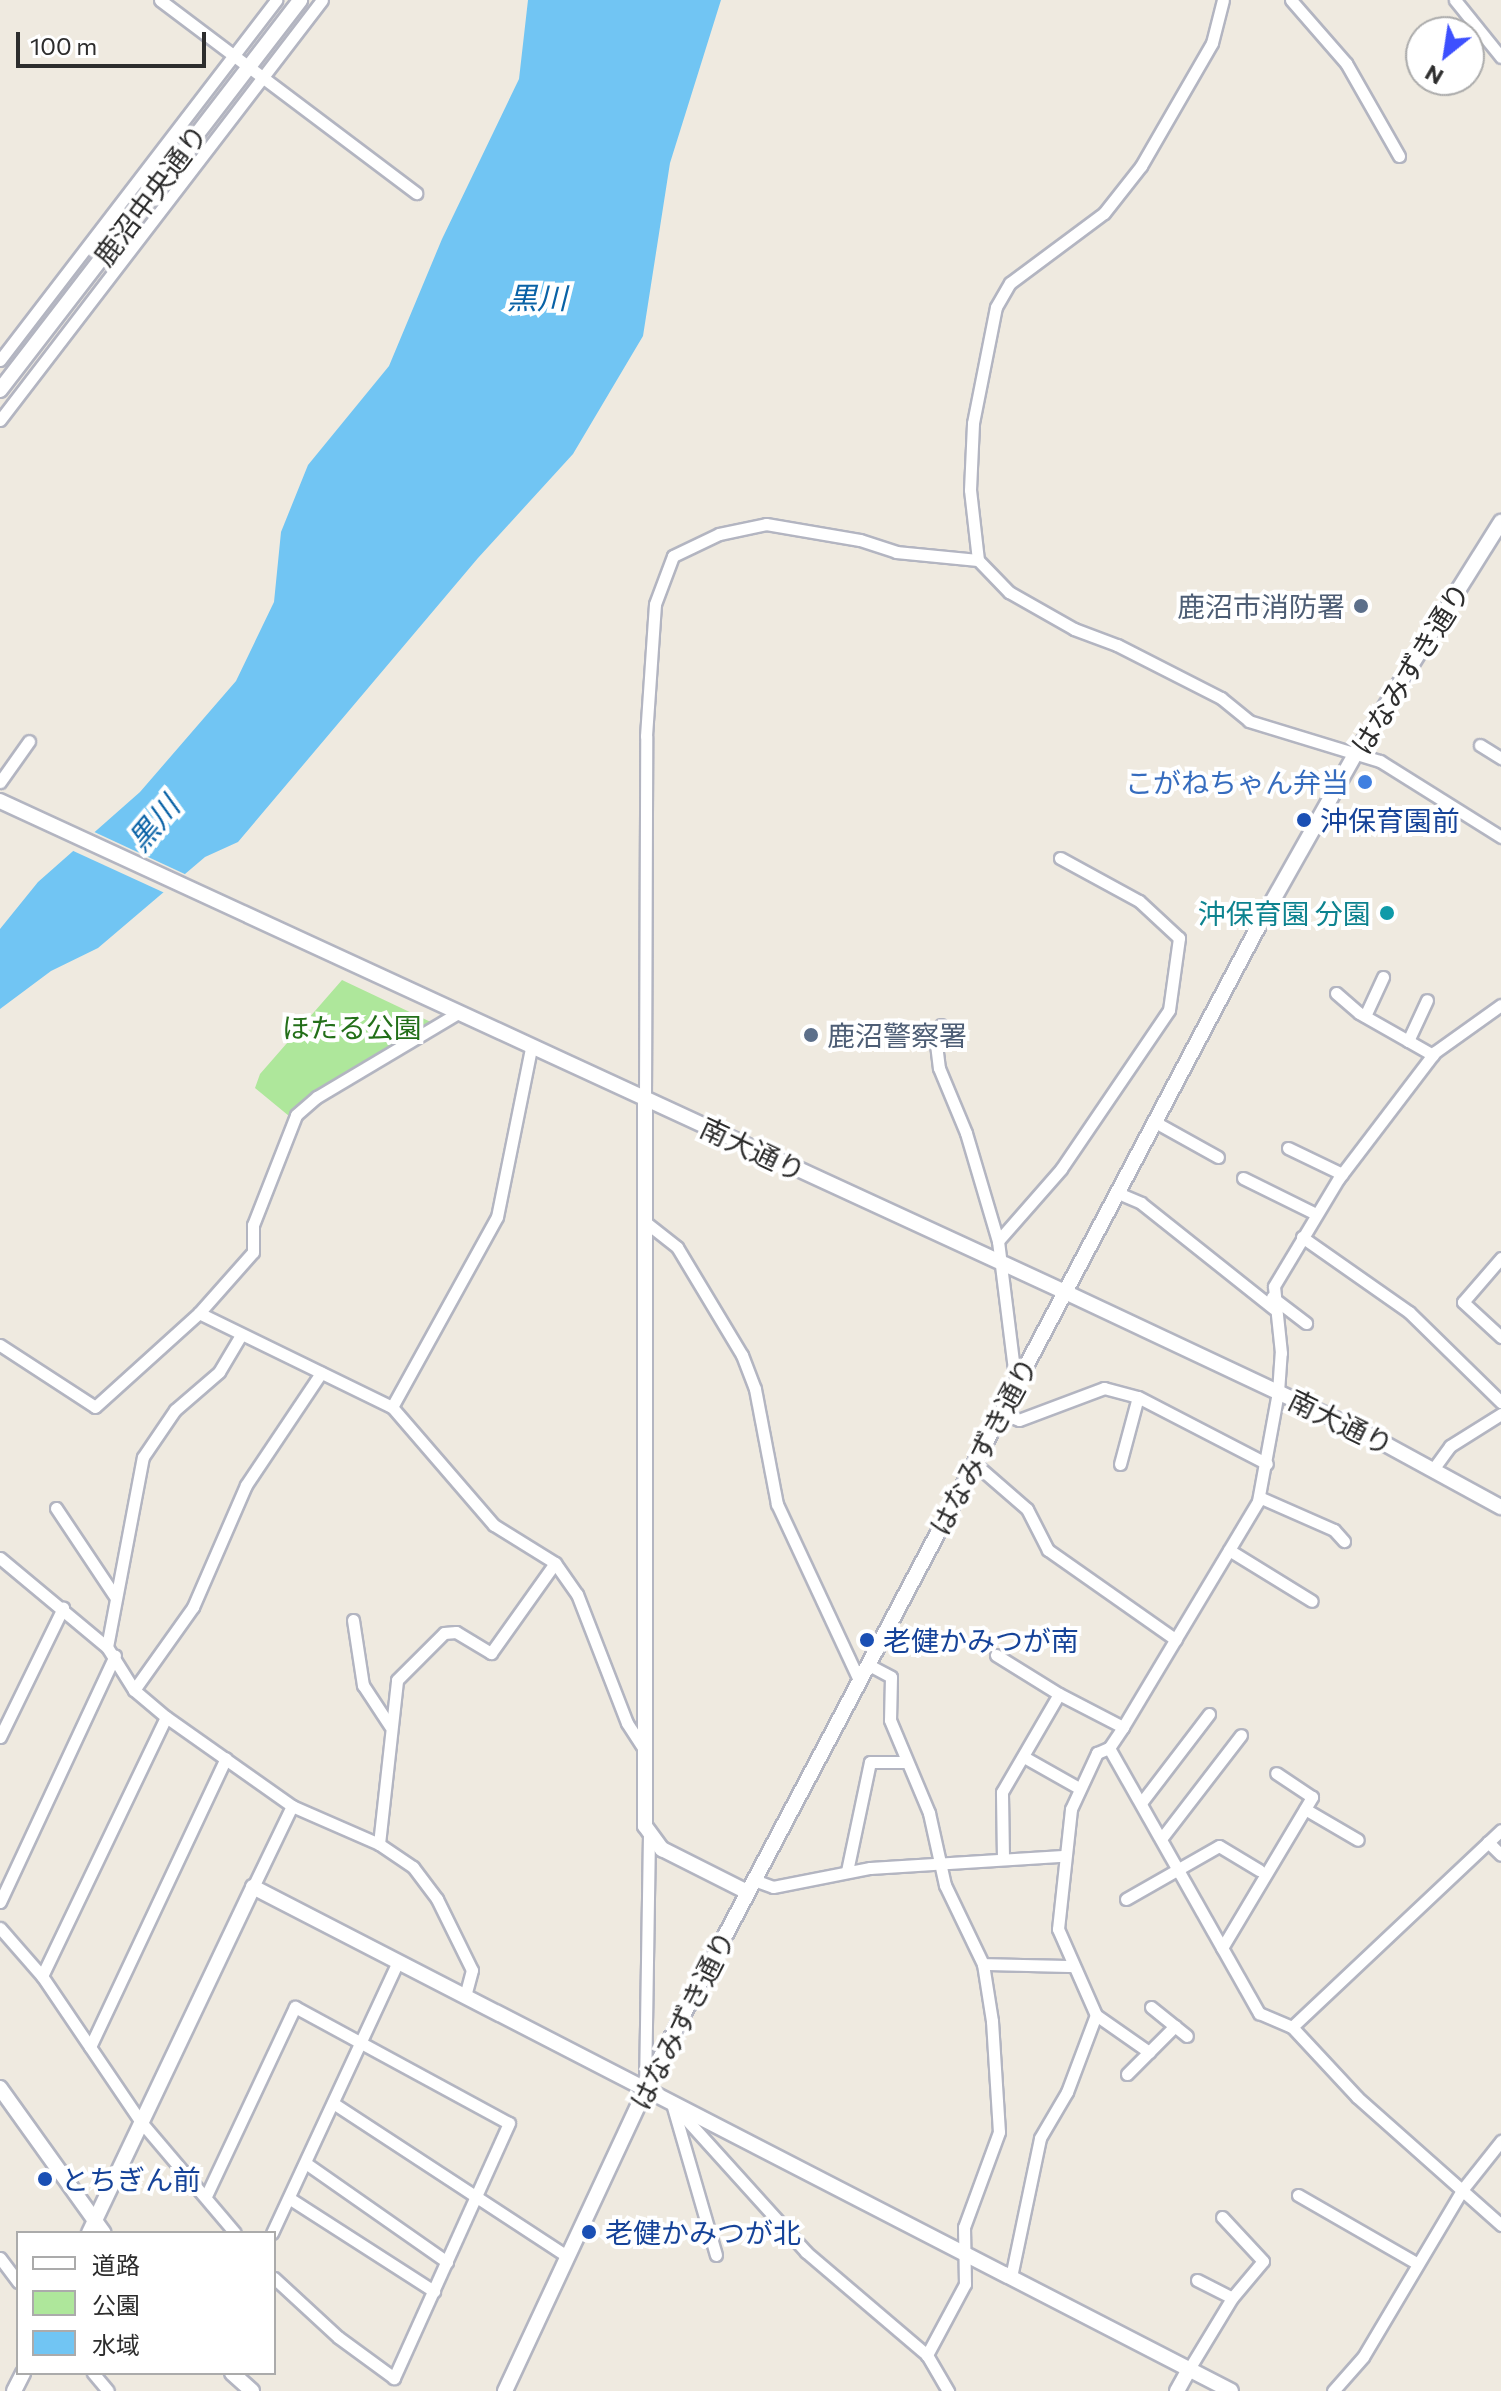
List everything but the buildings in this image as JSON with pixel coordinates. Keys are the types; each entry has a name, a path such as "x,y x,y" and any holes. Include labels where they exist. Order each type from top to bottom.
{"street":[{"path":"160,0 416,193"},
{"path":"0,360 276,0"},
{"name":"鹿沼中央通り","path":"0,390 300,0"},
{"path":"0,420 322,0"},
{"path":"1223,0 1212,43 1141,166 1104,213 1010,283 996,307 973,423 970,490 978,560 1009,592 1221,698 1249,721 1356,753 1425,787 1501,837"},
{"path":"1291,0 1346,63 1399,156"},
{"path":"1455,0 1501,57"},
{"name":"はなみずき通り","path":"505,2391 645,2089 1155,1122 1356,753 1501,522"},
{"path":"645,2089 649,1836 644,1749 646,736 655,604 666,564 690,543 766,524 860,540 896,552 978,560"},
{"path":"0,782 29,741"},
{"path":"1480,745 1501,758"},
{"name":"南大通り","path":"0,801 1278,1392 1434,1468 1501,1507"},
{"path":"998,1241 1061,1169 1169,1010 1179,938 1139,901 1060,858"},
{"path":"1365,1016 1383,977"},
{"path":"1336,993 1365,1016 1433,1055"},
{"path":"1408,1041 1427,1000"},
{"path":"1149,2052 1096,2015 1073,1966 1071,1949 1058,1929 1063,1856 1079,1788 1097,1753 1109,1748 1123,1727 1259,1497 1278,1392 1281,1353 1272,1302 1302,1237 1342,1174 1433,1055 1501,1005"},
{"path":"0,1345 95,1407 199,1313 253,1252 253,1225 296,1115 317,1097 456,1014"},
{"path":"941,1025 936,1044 939,1068 966,1133 1003,1263 1016,1385"},
{"path":"392,1407 497,1217 531,1048"},
{"path":"1155,1122 1218,1157"},
{"path":"1288,1148 1342,1174"},
{"path":"1243,1178 1316,1214"},
{"path":"1118,1193 1141,1203 1272,1302 1306,1323"},
{"path":"644,1221 677,1247 742,1355 755,1389 777,1504 859,1680"},
{"path":"1302,1237 1409,1312 1501,1402"},
{"path":"1501,1258 1463,1302 1501,1337"},
{"path":"199,1313 392,1407 494,1525 555,1563 577,1594 627,1723 644,1749"},
{"path":"0,1902 111,1651 116,1598 143,1457 175,1410 219,1372 241,1335"},
{"path":"134,1690 193,1607 246,1485 321,1373"},
{"path":"1001,1413 1019,1420 1104,1388 1138,1397 1267,1464"},
{"path":"1120,1464 1138,1397"},
{"path":"1434,1468 1450,1446 1501,1414"},
{"path":"974,1463 1027,1509 1048,1550 1176,1640"},
{"path":"1259,1497 1334,1530 1344,1541"},
{"path":"56,1508 116,1598"},
{"path":"1229,1550 1312,1601"},
{"path":"1,1562 63,1608 111,1651 134,1690 166,1717 292,1806 379,1844 413,1867 437,1899 472,1970 465,1996"},
{"path":"379,1844 397,1680 444,1633 456,1632 491,1653 555,1563"},
{"path":"0,1737 63,1608"},
{"path":"353,1620 363,1685 390,1726"},
{"path":"996,1655 1059,1694 1123,1727"},
{"path":"867,1664 891,1677 890,1720 905,1762 929,1813 939,1861 983,1964 999,2132 972,2197 961,2251 965,2284 927,2355"},
{"path":"1003,1858 1002,1792 1059,1694"},
{"path":"1141,1803 1209,1714"},
{"path":"42,1976 166,1717"},
{"path":"1161,1839 1241,1735"},
{"path":"1109,1748 1259,2013 1292,2027 1357,2097 1501,2225"},
{"path":"1024,1757 1079,1788"},
{"path":"90,2047 226,1758"},
{"path":"847,1871 870,1762 905,1762"},
{"path":"1222,1948 1312,1797 1276,1773"},
{"path":"92,2227 292,1806"},
{"path":"1305,1809 1358,1840"},
{"path":"1292,2027 1501,1830"},
{"path":"649,1836 662,1849 750,1886 773,1887 847,1871 939,1861 1063,1856"},
{"path":"1488,1842 1501,1855"},
{"path":"1126,1899 1219,1846 1259,1870"},
{"path":"253,1887 1231,2391"},
{"path":"0,1928 42,1976 141,2122 233,2231"},
{"path":"273,2231 292,2200 359,2041 398,1962"},
{"path":"983,1964 1073,1966"},
{"path":"206,2196 295,2007 509,2123 394,2378 338,2337 276,2280"},
{"path":"1151,2007 1187,2036"},
{"path":"1011,2277 1040,2138 1067,2092 1096,2015"},
{"path":"1127,2074 1175,2026"},
{"path":"0,2088 92,2227"},
{"path":"333,2103 567,2256"},
{"path":"672,2103 716,2255"},
{"path":"672,2103 806,2252 927,2355 948,2391"},
{"path":"1333,2391 1363,2357 1462,2190 1501,2141"},
{"path":"307,2164 447,2262"},
{"path":"1298,2195 1418,2264"},
{"path":"292,2200 434,2291"},
{"path":"1177,2391 1232,2298 1263,2261 1222,2217"},
{"path":"0,2258 16,2279"},
{"path":"1197,2280 1232,2298"},
{"path":"95,2375 108,2391"},
{"path":"234,2375 252,2391"}],"green space":[{"name":"ほたる公園","path":"342,980 435,1024 303,1100 289,1116 255,1088 260,1074"}],"water":[{"name":"黒川","path":"528,0 721,0 670,163 643,336 573,454 478,558 238,842 205,857 98,948 51,971 0,1009 0,929 38,882 140,792 236,681 274,602 281,532 308,465 389,366 442,239 519,79"}],"pier":[{"path":"90,830 189,876 167,894 69,849"}],"place":[{"name":"鹿沼市消防署","path":"1361,606"},
{"name":"こがねちゃん弁当","path":"1365,782"},
{"name":"沖保育園前","path":"1304,820"},
{"name":"沖保育園 分園","path":"1387,913"},
{"name":"鹿沼警察署","path":"811,1035"},
{"name":"老健かみつが南","path":"867,1640"},
{"name":"とちぎん前","path":"45,2179"},
{"name":"老健かみつが北","path":"589,2232"}]}
